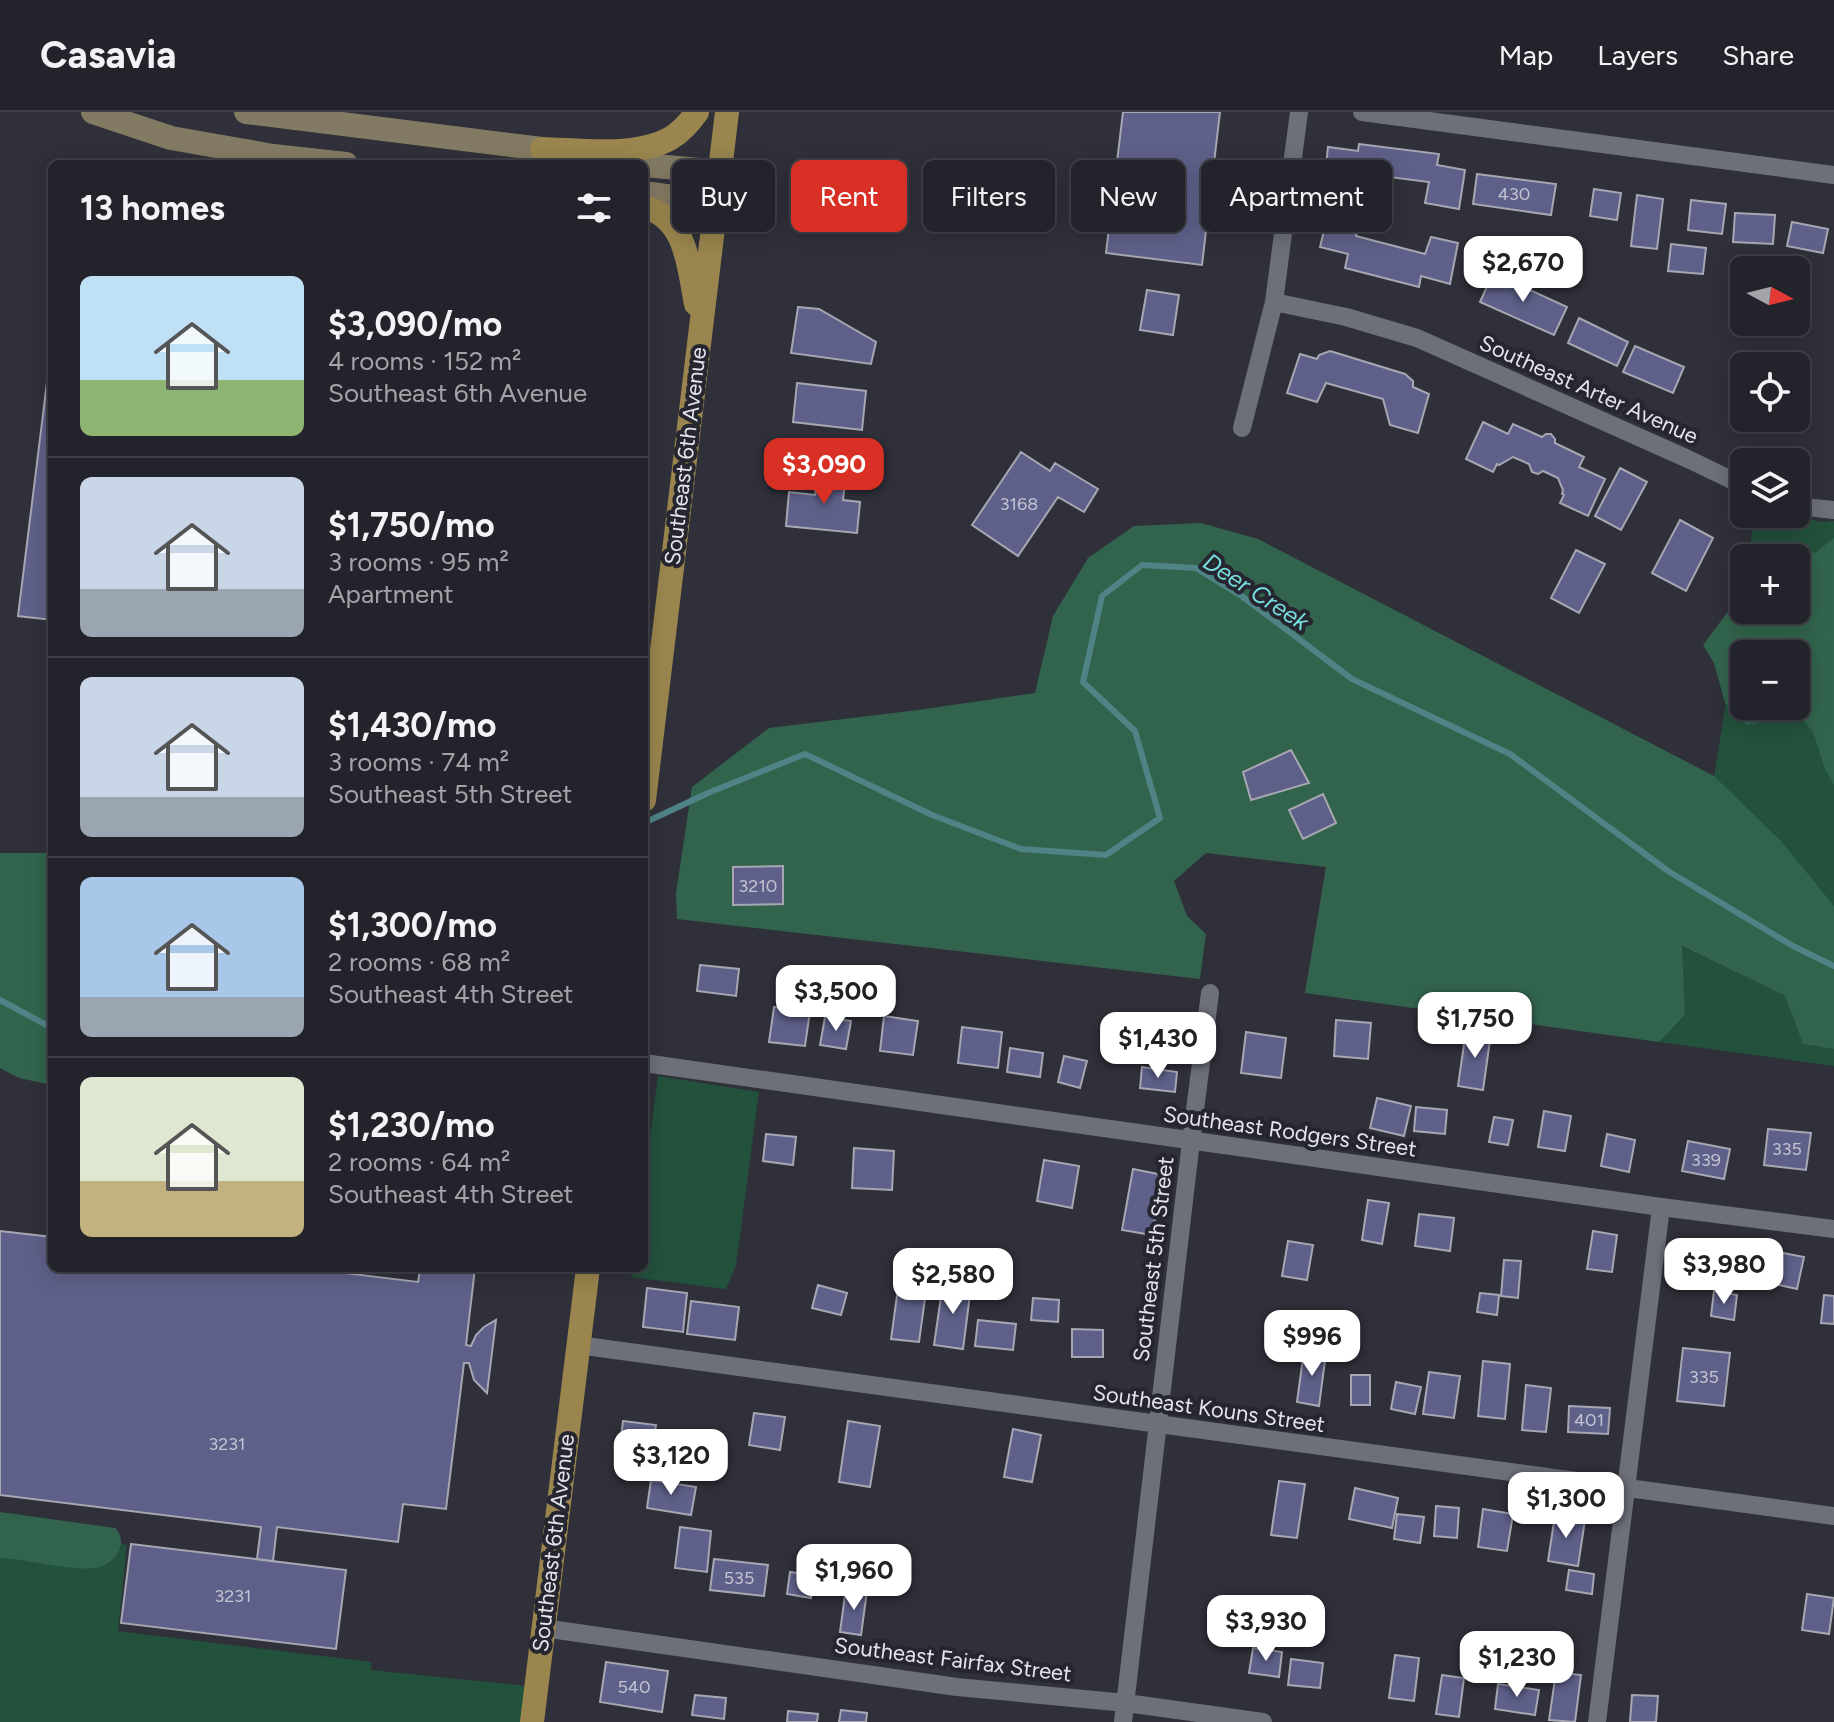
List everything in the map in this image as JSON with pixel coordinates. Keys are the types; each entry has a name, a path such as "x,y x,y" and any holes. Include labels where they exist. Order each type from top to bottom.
{"main road":[{"path":"542,149 641,149 675,136 697,112"},
{"name":"Southeast 6th Avenue","path":"722,160 727,112"},
{"path":"648,208 657,211 679,232 700,326"},
{"name":"Southeast 6th Avenue","path":"648,763 713,232"},
{"name":"Southeast 6th Avenue","path":"532,1722 587,1272"}],"street":[{"path":"93,112 171,138 310,160"},
{"path":"246,112 542,149 602,160"},
{"path":"1242,428 1274,302 1299,112"},
{"path":"1362,112 1834,175"},
{"path":"648,165 672,168"},
{"path":"648,194 672,197"},
{"name":"Southeast Arter Avenue","path":"1274,302 1346,317 1417,338 1730,479"},
{"path":"1810,507 1834,510"},
{"name":"Southeast 5th Street","path":"1125,1713 1210,993"},
{"name":"Southeast Rodgers Street","path":"648,1064 1834,1229"},
{"path":"1597,1722 1661,1207"},
{"name":"Southeast Kouns Street","path":"578,1345 1834,1516"},
{"name":"Southeast Fairfax Street","path":"543,1628 1125,1713 1263,1722"}],"green space":[{"path":"1810,519 1834,521 1834,946 1699,874 1730,675 1730,720 1810,720 1810,640 1735,640 1738,624 1810,624 1810,544 1750,544 1753,528 1810,528"},
{"path":"1201,523 1258,539 1714,776 1781,841 1834,906 1834,1049 1803,1044 1785,996 1682,946 1685,1015 1659,1042 1305,993 1326,867 1206,853 1174,881 1187,916 1206,934 1200,979 677,919 676,893 692,787 769,728 1035,693 1053,616 1088,558 1134,526"},
{"path":"1834,538 1834,785 1825,769 1813,732 1803,720 1810,720 1810,640 1730,640 1730,708 1725,703 1714,663 1703,645 1730,609 1730,624 1810,624 1810,552 1815,553"},
{"path":"1742,720 1770,720 1747,725"},
{"path":"0,853 48,853 48,1084 19,1078 0,1068"},
{"path":"1681,946 1785,996 1803,1044 1834,1049 1834,1066 1659,1042 1685,1015"},
{"path":"658,1076 759,1092 736,1265 726,1289 631,1277 632,1272 648,1272 648,1150"},
{"path":"0,1512 115,1528 121,1538 120,1548 109,1562 90,1568 0,1558"},
{"path":"121,1544 127,1545 118,1631 371,1662 371,1670 536,1687 532,1722 0,1722 0,1558 121,1548"}],"building":[{"path":"1123,112 1220,112 1214,160 1201,160 1201,232 1206,232 1202,265 1106,253 1109,232 1185,232 1185,160 1117,160"},
{"path":"1359,144 1439,154 1437,165 1465,170 1459,209 1425,203 1429,182 1392,177 1392,160 1327,160 1328,147 1358,151"},
{"path":"1477,174 1556,184 1551,215 1473,204"},
{"path":"1594,189 1621,193 1617,220 1590,216"},
{"path":"1637,195 1663,199 1657,249 1631,246"},
{"path":"1691,200 1726,204 1722,234 1688,230"},
{"path":"1735,213 1775,215 1773,244 1733,242"},
{"path":"1792,222 1828,229 1823,253 1787,246"},
{"path":"1324,232 1357,232 1356,236 1425,254 1431,237 1458,243 1450,284 1421,276 1419,287 1345,268 1348,254 1320,247"},
{"path":"1671,244 1706,248 1703,274 1668,271"},
{"path":"1493,273 1567,307 1554,335 1480,302"},
{"path":"1147,290 1179,295 1173,335 1140,330"},
{"path":"798,307 819,309 876,342 871,364 791,353"},
{"path":"1579,318 1628,342 1617,366 1568,343"},
{"path":"1635,346 1684,367 1673,393 1623,372"},
{"path":"1330,351 1405,374 1413,381 1413,387 1429,394 1418,433 1390,425 1383,399 1326,383 1317,402 1287,393 1300,354 1317,359"},
{"path":"47,382 48,382 48,620 18,616"},
{"path":"797,383 866,391 862,430 793,422"},
{"path":"1483,422 1508,434 1513,424 1542,437 1551,434 1555,443 1584,457 1579,467 1605,479 1588,516 1560,503 1564,495 1558,478 1543,471 1538,474 1532,472 1529,464 1513,457 1497,464 1493,472 1466,459"},
{"path":"1021,452 1050,471 1055,463 1098,489 1084,512 1058,497 1018,556 972,525"},
{"path":"1620,468 1647,482 1621,530 1595,516"},
{"path":"818,470 846,473 843,500 860,502 857,533 786,526 789,492 815,495"},
{"path":"1680,520 1713,538 1686,591 1652,573"},
{"path":"1576,550 1605,564 1579,613 1551,598"},
{"path":"1291,750 1309,783 1251,800 1243,772"},
{"path":"1323,794 1336,823 1303,839 1289,810"},
{"path":"783,866 783,904 733,905 733,867"},
{"path":"700,965 739,969 736,996 697,991"},
{"path":"774,1007 810,1011 805,1046 769,1042"},
{"path":"884,1016 918,1021 913,1055 880,1051"},
{"path":"825,1017 851,1021 846,1049 820,1045"},
{"path":"1336,1020 1371,1023 1368,1059 1334,1056"},
{"path":"962,1027 1002,1032 998,1068 958,1063"},
{"path":"1466,1030 1491,1033 1483,1090 1458,1086"},
{"path":"1246,1032 1286,1038 1281,1078 1241,1073"},
{"path":"1010,1048 1043,1053 1040,1077 1007,1072"},
{"path":"1064,1056 1087,1061 1080,1088 1058,1082"},
{"path":"1142,1067 1177,1072 1175,1092 1140,1088"},
{"path":"1377,1098 1411,1106 1404,1136 1370,1128"},
{"path":"1416,1107 1447,1110 1445,1134 1414,1131"},
{"path":"1544,1111 1571,1116 1565,1151 1538,1147"},
{"path":"1494,1117 1513,1120 1508,1145 1489,1142"},
{"path":"1768,1129 1811,1133 1806,1170 1764,1165"},
{"path":"766,1134 796,1137 793,1165 763,1161"},
{"path":"1607,1134 1635,1140 1629,1172 1601,1166"},
{"path":"1688,1141 1730,1149 1724,1179 1682,1171"},
{"path":"854,1148 894,1151 892,1190 852,1188"},
{"path":"1044,1160 1079,1166 1072,1208 1037,1201"},
{"path":"1133,1169 1163,1175 1152,1235 1122,1230"},
{"path":"1368,1200 1389,1203 1382,1244 1362,1240"},
{"path":"1419,1214 1454,1218 1450,1251 1415,1246"},
{"path":"0,1231 48,1237 48,1272 336,1272 418,1282 420,1272 475,1272 466,1345 471,1346 476,1335 496,1320 487,1393 474,1380 469,1363 464,1363 446,1509 403,1504 398,1542 277,1527 273,1561 257,1559 261,1527 0,1495"},
{"path":"1593,1231 1617,1235 1612,1272 1587,1269"},
{"path":"1288,1241 1313,1245 1307,1280 1282,1276"},
{"path":"1768,1250 1804,1257 1797,1289 1761,1281"},
{"path":"1504,1260 1521,1261 1518,1298 1501,1296"},
{"path":"899,1281 927,1284 919,1342 891,1339"},
{"path":"943,1283 971,1287 963,1349 934,1345"},
{"path":"818,1285 847,1293 841,1315 812,1308"},
{"path":"647,1288 687,1293 683,1332 643,1327"},
{"path":"1714,1291 1737,1295 1734,1320 1711,1316"},
{"path":"1480,1293 1499,1295 1497,1315 1477,1312"},
{"path":"1824,1295 1834,1296 1834,1324 1821,1323"},
{"path":"1033,1298 1059,1300 1058,1322 1031,1320"},
{"path":"691,1301 739,1307 735,1340 687,1334"},
{"path":"978,1320 1016,1324 1013,1350 975,1346"},
{"path":"1072,1329 1103,1330 1103,1357 1072,1357"},
{"path":"1683,1348 1730,1353 1724,1406 1677,1401"},
{"path":"1304,1350 1326,1353 1319,1406 1297,1402"},
{"path":"1483,1361 1510,1364 1505,1419 1478,1416"},
{"path":"1429,1372 1460,1376 1454,1418 1423,1414"},
{"path":"1351,1375 1370,1375 1370,1405 1351,1405"},
{"path":"1396,1382 1421,1387 1415,1414 1391,1409"},
{"path":"1526,1385 1551,1388 1546,1432 1522,1430"},
{"path":"1569,1406 1610,1408 1608,1434 1568,1432"},
{"path":"754,1413 785,1417 780,1450 749,1445"},
{"path":"623,1421 656,1425 653,1448 620,1445"},
{"path":"848,1421 880,1426 870,1487 839,1482"},
{"path":"1013,1429 1041,1435 1032,1482 1004,1477"},
{"path":"651,1480 696,1487 691,1515 647,1508"},
{"path":"1279,1481 1305,1484 1297,1538 1271,1535"},
{"path":"1355,1488 1398,1498 1392,1528 1349,1519"},
{"path":"1436,1506 1459,1508 1457,1538 1434,1536"},
{"path":"1483,1509 1513,1514 1507,1551 1478,1547"},
{"path":"1397,1514 1424,1517 1420,1543 1394,1539"},
{"path":"1555,1515 1585,1520 1578,1566 1548,1561"},
{"path":"680,1527 711,1531 707,1572 675,1568"},
{"path":"131,1544 346,1570 336,1649 121,1623"},
{"path":"714,1559 768,1565 764,1596 710,1590"},
{"path":"1569,1570 1594,1574 1592,1594 1566,1590"},
{"path":"790,1572 814,1575 811,1598 787,1594"},
{"path":"846,1588 867,1591 861,1635 840,1632"},
{"path":"1807,1594 1834,1598 1829,1634 1802,1630"},
{"path":"1253,1648 1282,1652 1279,1677 1249,1673"},
{"path":"1395,1655 1419,1658 1414,1701 1389,1698"},
{"path":"1291,1659 1323,1663 1320,1688 1288,1685"},
{"path":"606,1662 668,1671 662,1712 600,1702"},
{"path":"1556,1672 1581,1675 1575,1722 1549,1720"},
{"path":"1442,1675 1464,1678 1459,1717 1436,1714"},
{"path":"1498,1684 1539,1690 1535,1715 1495,1709"},
{"path":"695,1695 726,1698 724,1719 692,1715"},
{"path":"1632,1695 1658,1696 1656,1722 1630,1722"},
{"path":"841,1710 867,1713 866,1722 839,1722"},
{"path":"788,1711 818,1714 817,1722 787,1722"}],"waterway":[{"name":"Deer Creek","path":"648,821 805,754 932,815 1021,849 1106,855 1160,818 1135,731 1083,682 1102,596 1142,565 1196,568 1243,597 1352,679 1510,754 1668,871 1793,946 1834,966"},
{"name":"Deer Creek","path":"0,1000 48,1026"}]}
